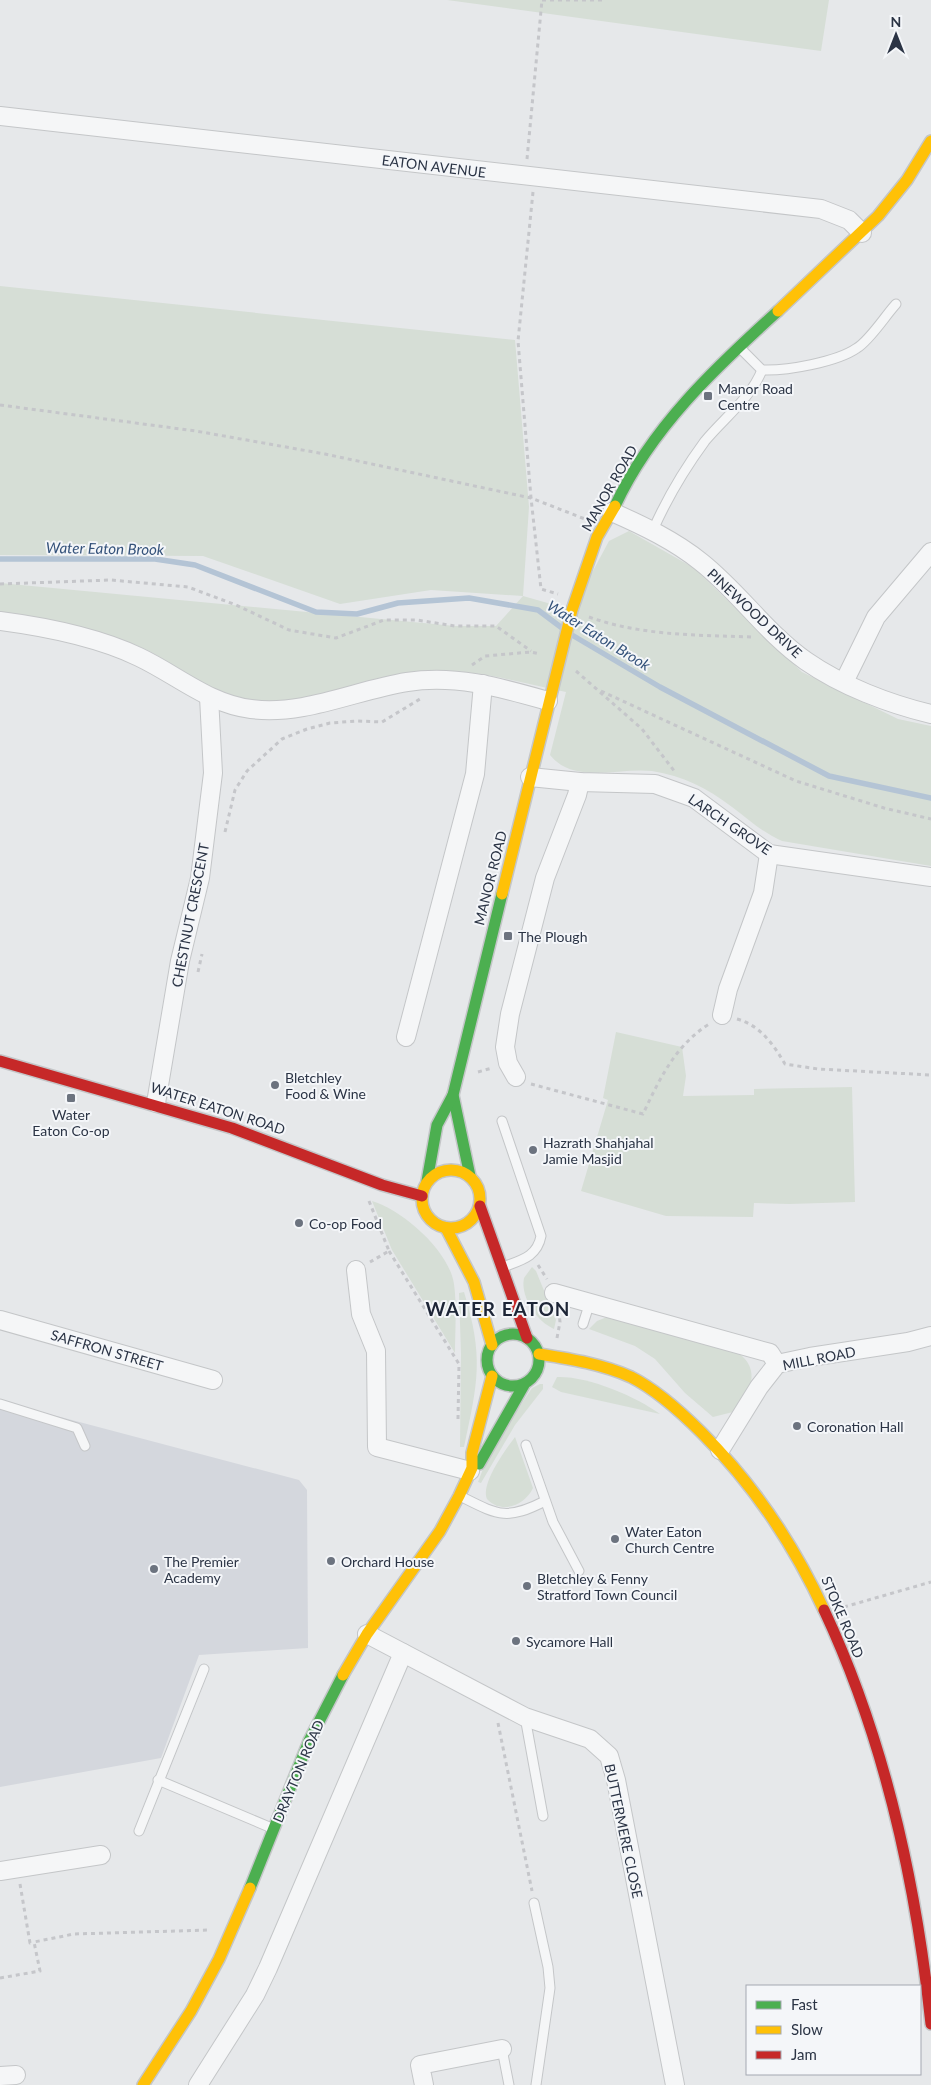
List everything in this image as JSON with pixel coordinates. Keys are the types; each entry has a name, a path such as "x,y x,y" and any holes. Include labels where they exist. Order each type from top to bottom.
{"street":[{"name":"EATON AVENUE","path":"0,116 821,209 849,220 862,233"},
{"name":"MANOR ROAD","path":"470,1176 453,1095 559,657 574,605 597,538 623,488 666,422 739,346 862,233 907,180 931,141"},
{"name":"PINEWOOD DRIVE","path":"612,512 653,530 702,562 779,638 806,661 844,682 898,706 931,714"},
{"path":"844,682 876,617 931,552"},
{"path":"0,621 78,637 136,656 209,697 237,707 274,710 312,705 410,681 451,679 483,684 548,701"},
{"path":"406,1037 475,774 483,684"},
{"name":"CHESTNUT CRESCENT","path":"156,1103 180,961 201,868 213,773 209,697"},
{"name":"LARCH GROVE","path":"530,777 580,782 655,784 694,798 769,854 931,877"},
{"path":"512,1070 505,1047 506,1031 514,996 545,878 578,795 580,782"},
{"path":"722,1015 728,989 763,893 769,854"},
{"name":"WATER EATON ROAD","path":"0,1061 156,1103 286,1146 401,1191 422,1196"},
{"name":"MANOR ROAD","path":"427,1181 440,1112 453,1095"},
{"path":"480,1206 475,1217 468,1223 460,1227 446,1228 434,1222 427,1215 422,1196 427,1181 434,1174 450,1169 458,1170 470,1176 478,1186 480,1206 527,1338"},
{"path":"446,1228 474,1282 492,1345 487,1362 492,1376 505,1385 524,1385 535,1376 538,1369 539,1354 536,1347 527,1338 520,1335 504,1336 492,1345"},
{"path":"356,1270 361,1314 376,1351 377,1447 471,1470"},
{"path":"554,1292 770,1353 777,1364"},
{"name":"SAFFRON STREET","path":"0,1320 213,1380"},
{"name":"MILL ROAD","path":"720,1450 759,1387 777,1364 908,1342 931,1336"},
{"name":"STOKE ROAD","path":"539,1354 598,1366 633,1379 680,1413 720,1450 742,1474 776,1518 802,1562 827,1612 865,1716 894,1819 916,1922 931,2024"},
{"name":"DRAYTON ROAD","path":"471,1470 472,1454 492,1376"},
{"name":"DRAYTON ROAD","path":"143,2085 191,2011 233,1929 315,1727 344,1672 367,1634 440,1531 471,1470 482,1458 524,1385"},
{"name":"BUTTERMERE CLOSE","path":"367,1634 525,1717 590,1739 602,1748 611,1762 676,2085"},
{"path":"198,2085 255,1995 268,1968 403,1653"},
{"path":"0,1872 101,1855"},
{"path":"424,2085 420,2065 502,2049"}],"lane":[{"path":"739,346 762,370 776,370 844,355 859,347 896,304"},
{"path":"653,530 670,491 706,441 757,382 762,370"},
{"path":"502,1121 541,1236 534,1253 529,1257 503,1267"},
{"path":"583,1324 590,1302"},
{"path":"0,1404 77,1428 85,1446"},
{"path":"526,1445 558,1533 579,1571"},
{"path":"459,1496 488,1510 509,1514 526,1511 546,1501"},
{"path":"138,1831 204,1669"},
{"path":"525,1717 542,1816"},
{"path":"158,1780 274,1829"},
{"path":"534,1903 548,1967 550,1988 536,2085"},
{"path":"502,2049 509,2085"}],"path":[{"path":"603,0 542,0 524,189 533,190 518,341 531,498 541,589 618,627 664,634 779,638"},
{"path":"0,405 196,431 326,454 531,498 585,519 612,512"},
{"path":"0,584 111,580 188,587 236,605 289,630 336,638 384,620 416,620 455,626 496,626 531,652"},
{"path":"225,835 236,790 247,771 282,740 307,729 330,723 382,722 485,656 531,652 559,657 642,729 675,771 678,791"},
{"path":"598,689 796,781 884,808 931,820"},
{"path":"196,979 202,950"},
{"path":"456,1080 512,1070 522,1081 643,1114 663,1071 671,1060 698,1031 722,1015 746,1022 755,1027 771,1040 785,1064 818,1069 931,1075"},
{"path":"372,1180 367,1195 390,1251 459,1364 458,1420"},
{"path":"356,1270 390,1251"},
{"path":"827,1612 931,1582"},
{"path":"493,1700 534,1903"},
{"path":"18,1868 30,1943 74,1934 233,1929"},
{"path":"0,1978 40,1971 34,1942"}],"shaded area":[{"path":"447,0 829,0 821,51"},
{"path":"0,286 515,340 529,507 523,596 431,590 340,604 203,556 0,555"},
{"path":"629,531 694,568 802,672 898,719 931,726 931,866 782,841 762,830 713,794 694,784 663,773 639,770 598,773 571,770 560,764 550,755 566,692 488,675 468,672 429,671 390,677 313,697 274,702 254,701 222,693 151,652 120,639 86,630 0,614 0,583 455,626 496,626 523,596 572,610 609,541"},
{"path":"616,1032 682,1047 686,1076 683,1096 754,1095 754,1089 852,1087 855,1202 754,1203 753,1217 666,1216 581,1191 608,1100 603,1098"},
{"path":"372,1201 397,1213 410,1222 434,1245 443,1258 454,1284 456,1310 455,1353 392,1250"},
{"path":"532,1267 536,1271 556,1320 554,1329 536,1315 527,1301 523,1285 524,1278"},
{"path":"464,1292 474,1334 477,1370 473,1404 464,1447 460,1447 461,1354 459,1293"},
{"path":"607,1317 737,1352 745,1359 749,1366 751,1382 749,1390 733,1412 713,1417 685,1393 655,1359 635,1346 589,1329 597,1321"},
{"path":"557,1377 583,1380 611,1388 638,1400 660,1414 561,1392 552,1387"},
{"path":"543,1384 543,1389 515,1425 481,1483 478,1482 490,1451 532,1388"},
{"name":"The Premier Academy","path":"0,1401 299,1480 307,1490 308,1648 199,1655 161,1758 0,1787"},
{"path":"515,1437 533,1488 525,1499 519,1503 513,1506 499,1506 487,1499 487,1485 495,1467"}],"waterway":[{"name":"Water Eaton Brook","path":"0,559 155,559 195,565 316,612 357,614 398,603 469,598 538,610 562,628"},
{"name":"Water Eaton Brook","path":"572,635 660,687 829,776 931,798"}],"traffic: fast":[{"path":"615,506 647,451 686,401 708,377 778,311"},
{"path":"470,1176 453,1095 502,894"},
{"path":"427,1181 437,1125 453,1095"},
{"path":"508,1334 518,1334 532,1341 539,1355 539,1360 539,1365 532,1379 518,1386 508,1386 498,1382 491,1375 487,1365 487,1355 491,1345 498,1338 508,1334"},
{"path":"479,1464 524,1385"},
{"path":"250,1888 309,1741 343,1675"}],"traffic: slow":[{"path":"778,311 878,216 907,180 931,141"},
{"path":"502,894 572,610 597,537 615,506"},
{"path":"445,1170 457,1170 472,1178 480,1193 480,1199 480,1205 472,1220 457,1228 445,1228 430,1220 422,1205 422,1193 430,1178 445,1170"},
{"path":"446,1228 474,1282 492,1345"},
{"path":"539,1354 586,1362 620,1372 650,1388 677,1409 721,1453 755,1494 799,1561 824,1610"},
{"path":"343,1675 367,1634 440,1531 459,1496 472,1468 472,1453 492,1376"},
{"path":"143,2085 191,2011 219,1959 250,1888"}],"traffic: jam":[{"path":"0,1061 232,1128 382,1185 422,1196"},
{"path":"480,1206 527,1338"},
{"path":"824,1610 864,1709 894,1812 916,1918 931,2024"}],"place":[{"name":"Manor Road Centre","path":"708,396"},
{"name":"The Plough","path":"508,936"},
{"name":"Bletchley Food & Wine","path":"275,1085"},
{"name":"Water Eaton Co-op","path":"71,1098"},
{"name":"Hazrath Shahjahal Jamie Masjid","path":"533,1150"},
{"name":"Co-op Food","path":"299,1223"},
{"name":"Coronation Hall","path":"797,1426"},
{"name":"Water Eaton Church Centre","path":"615,1539"},
{"name":"Orchard House","path":"331,1561"},
{"name":"The Premier Academy","path":"154,1569"},
{"name":"Bletchley & Fenny Stratford Town Council","path":"527,1586"},
{"name":"Sycamore Hall","path":"516,1641"}],"district":[{"name":"WATER EATON","path":"498,1308"}]}
